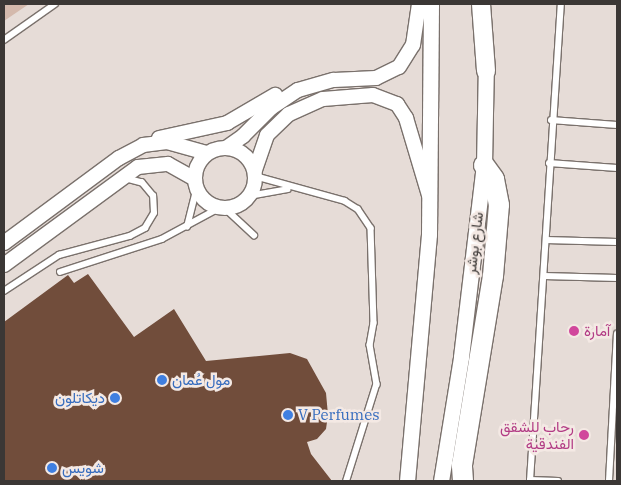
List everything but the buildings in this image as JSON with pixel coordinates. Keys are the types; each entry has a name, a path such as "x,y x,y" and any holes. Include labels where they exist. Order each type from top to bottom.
{"highway":[{"path":"462,476 493,276 499,205 494,179 484,165"}],"main road":[{"path":"407,481 430,197 431,4"},
{"path":"481,4 486,71"},
{"name":"شارع بوشر","path":"441,481 461,358 484,165 489,4"}],"street":[{"path":"4,243 126,153 162,137 227,124 284,90 376,78 399,67 413,45 419,4"},
{"path":"152,142 167,142 207,153 226,148 279,101 319,84"},
{"path":"4,265 138,167 160,163 175,166 196,183 204,199 223,207 239,204 249,196 263,142 271,129 297,110 332,97 382,97 396,104 406,118 430,197"},
{"path":"226,148 241,152 255,173"},
{"path":"196,183 198,165 207,153"}],"lane":[{"path":"4,40 55,4"},
{"path":"558,481 530,481 544,276 549,163 562,4"},
{"path":"552,120 617,125"},
{"path":"549,163 617,168"},
{"path":"255,173 294,189 352,204 363,214 373,235 374,323 370,345 378,384 347,480"},
{"path":"4,290 59,255 130,236 145,228 154,213 153,196 142,183 117,181"},
{"path":"187,227 196,183"},
{"path":"249,196 294,189"},
{"path":"60,272 145,246 187,227 223,207 254,235"},
{"path":"546,240 617,242"},
{"path":"544,276 617,278"},
{"path":"609,481 615,404 617,334"}],"shaded area":[{"path":"4,4 29,4 4,21"}],"place":[{"name":"آمارة","path":"574,331"},
{"name":"مول عُمان","path":"162,380"},
{"name":"ديكاتلون","path":"115,398"},
{"name":"V Perfumes","path":"288,415"},
{"name":"رحاب للشقق الفندقية","path":"584,435"},
{"name":"شويس","path":"52,468"}]}
